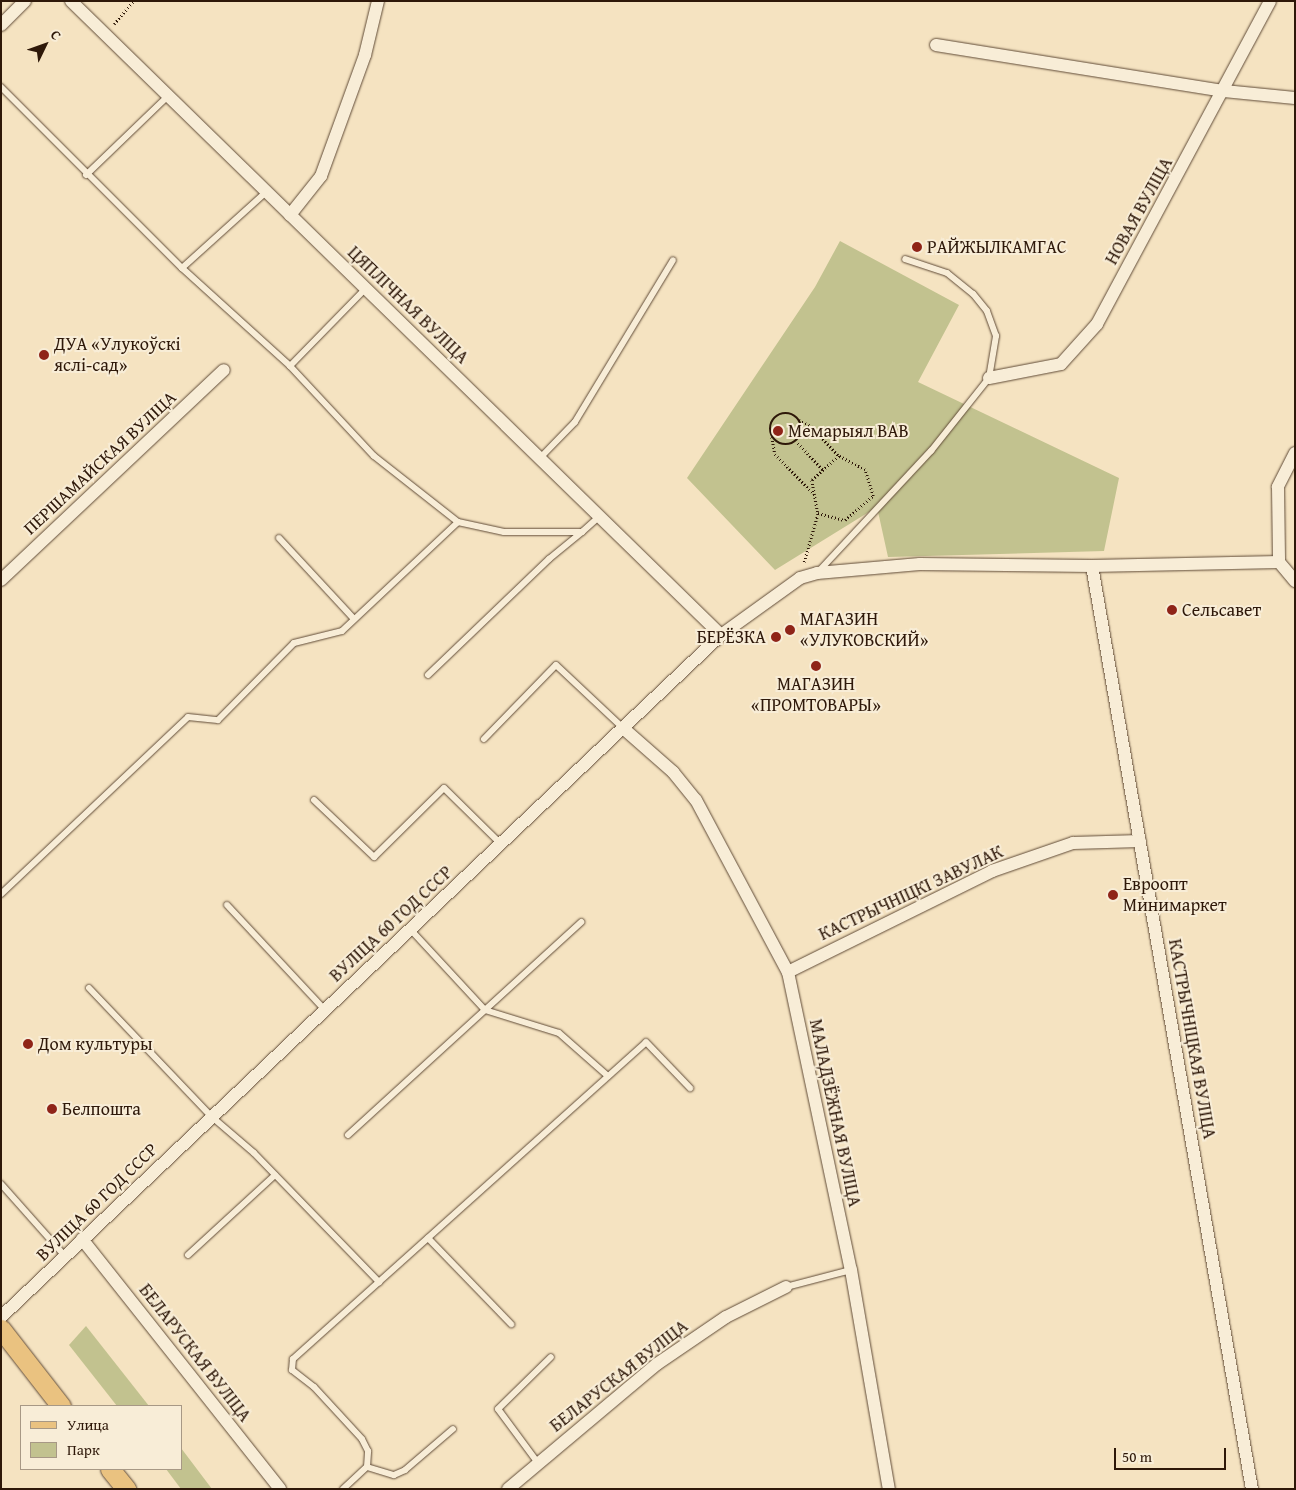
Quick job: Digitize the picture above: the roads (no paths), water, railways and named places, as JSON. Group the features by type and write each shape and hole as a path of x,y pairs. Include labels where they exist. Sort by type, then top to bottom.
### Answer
{"main road":[{"path":"1,1329 60,1405"},
{"path":"111,1470 126,1489"}],"street":[{"path":"1,25 25,1"},
{"name":"ЦЯПЛІЧНАЯ ВУЛІЦА","path":"71,1 721,635"},
{"path":"290,215 321,176 365,55 378,1"},
{"name":"НОВАЯ ВУЛІЦА","path":"989,378 1061,364 1098,324 1224,91 1270,1"},
{"path":"936,45 1224,91 1295,98"},
{"name":"ПЕРШАМАЙСКАЯ ВУЛІЦА","path":"1,580 224,370"},
{"path":"1295,453 1278,487 1279,562 1295,581"},
{"name":"ВУЛІЦА 60 ГОД СССР","path":"1,1317 721,635 800,578 817,573 920,564 1092,566 1279,562"},
{"name":"КАСТРЫЧНІЦКАЯ ВУЛІЦА","path":"1092,566 1252,1489"},
{"name":"МАЛАДЗЁЖНАЯ ВУЛІЦА","path":"623,728 674,772 696,800 714,830 788,972 850,1270 889,1489"},
{"name":"КАСТРЫЧНІЦКІ ЗАВУЛАК","path":"788,972 992,871 1073,843 1140,841"},
{"name":"БЕЛАРУСКАЯ ВУЛІЦА","path":"82,1239 280,1489"},
{"name":"БЕЛАРУСКАЯ ВУЛІЦА","path":"508,1489 657,1364 726,1317 786,1287"}],"lane":[{"path":"1,87 86,175 182,268 290,366 374,456 458,522 504,532 582,532"},
{"path":"86,175 168,96"},
{"path":"182,268 266,192"},
{"path":"817,573 930,451 989,378 996,336 987,311 972,294 947,273 905,259"},
{"path":"540,458 575,422 673,260"},
{"path":"290,366 366,288"},
{"path":"428,675 549,559 600,516"},
{"path":"1,894 188,717 218,720 294,643 342,631 458,522"},
{"path":"279,538 354,619"},
{"path":"484,738 556,665 623,728"},
{"path":"314,800 374,857 444,788 501,844"},
{"path":"227,905 325,1010"},
{"path":"348,1135 581,922"},
{"path":"410,929 485,1010 559,1033 608,1076"},
{"path":"89,988 212,1117 275,1175 379,1282"},
{"path":"343,1489 367,1467 368,1450 362,1439 291,1365 293,1359 646,1042 690,1088"},
{"path":"188,1255 275,1175"},
{"path":"1,1184 65,1256"},
{"path":"428,1238 511,1324"},
{"path":"786,1287 850,1270"},
{"path":"538,1463 498,1409 551,1357"},
{"path":"367,1467 394,1475 405,1470 453,1429"}],"place":[{"name":"РАЙЖЫЛКАМГАС","path":"917,247"},
{"name":"ДУА «Улукоўскі яслі-сад»","path":"44,355"},
{"name":"Мемарыял ВАВ","path":"778,431"},
{"name":"Сельсавет","path":"1172,610"},
{"name":"МАГАЗИН «УЛУКОВСКИЙ»","path":"790,630"},
{"name":"БЕРЁЗКА","path":"776,637"},
{"name":"МАГАЗИН «ПРОМТОВАРЫ»","path":"816,666"},
{"name":"Евроопт Минимаркет","path":"1113,895"},
{"name":"Дом культуры","path":"28,1044"},
{"name":"Белпошта","path":"52,1109"}]}
